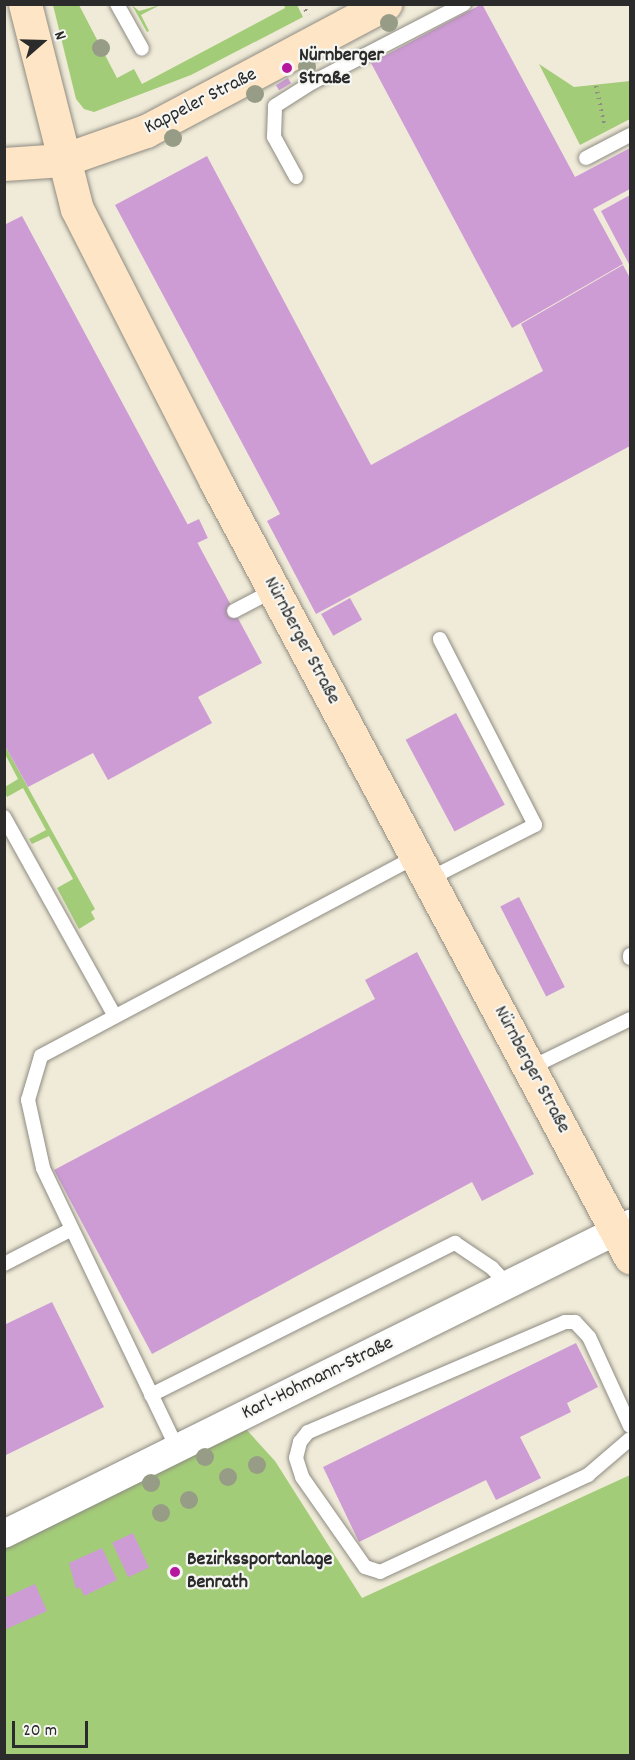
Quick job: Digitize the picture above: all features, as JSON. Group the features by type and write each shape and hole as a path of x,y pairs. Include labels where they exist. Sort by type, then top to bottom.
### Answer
{"street":[{"name":"Nürnberger Straße","path":"25,4 63,160 77,209 91,238 422,868 530,1068 626,1237"},
{"name":"Kappeler Straße","path":"4,164 63,160 146,131 385,4"},
{"name":"Karl-Hohmann-Straße","path":"4,1533 508,1284 626,1237"}],"lane":[{"path":"117,4 141,49"},
{"path":"296,177 274,137 275,106 313,82 464,4"},
{"path":"586,158 630,135"},
{"path":"234,611 274,590"},
{"path":"177,1448 42,1168 28,1100 41,1056 114,1016 422,868 535,825 440,639"},
{"path":"4,817 114,1016"},
{"path":"530,1068 630,1019"},
{"path":"4,1264 72,1229"},
{"path":"151,1395 455,1243 492,1268 508,1284"},
{"path":"630,1426 589,1336 575,1322 565,1322 308,1432 300,1442 296,1458 302,1477 365,1567 380,1572 588,1474 630,1439"}],"path":[{"path":"596,86 609,146"}],"green space":[{"path":"53,5 79,5 117,78 134,69 142,84 285,8 284,5 297,5 303,17 191,75 94,112 84,109 76,99"},
{"path":"132,5 139,11 160,5 141,15 149,31 147,32"},
{"path":"539,64 574,87 630,81 630,119 580,145"},
{"path":"4,744 95,909 91,912 95,919 79,929 57,888 73,879 49,836 32,844 29,839 46,830 23,788 7,797 5,793 5,787 18,779 5,754"},
{"name":"Bezirkssportanlage Benrath","path":"245,1428 275,1461 362,1598 630,1475 630,1755 5,1756 5,1546"}],"building":[{"path":"482,4 575,177 630,148 630,189 593,209 623,264 512,328 371,63"},
{"path":"288,78 291,83 279,90 276,85"},
{"path":"207,156 371,465 543,371 521,324 623,265 630,278 630,446 316,614 267,521 280,514 115,205"},
{"path":"630,195 630,266 601,211"},
{"path":"22,216 262,663 198,697 212,723 108,780 93,753 28,787 4,744 4,225"},
{"path":"199,519 208,538 196,544 187,524"},
{"path":"350,598 362,620 333,636 321,614"},
{"path":"456,713 505,805 454,832 406,740"},
{"path":"519,897 565,987 546,997 500,907"},
{"path":"417,952 534,1174 482,1201 472,1182 152,1354 54,1170 375,999 365,980"},
{"path":"52,1302 104,1407 4,1456 4,1325"},
{"path":"576,1343 598,1387 567,1403 571,1412 520,1437 541,1478 496,1500 486,1480 359,1542 323,1467"},
{"path":"133,1533 149,1567 128,1577 112,1543"},
{"path":"102,1548 117,1580 84,1596 80,1587 76,1589 69,1563"},
{"path":"35,1584 47,1611 4,1630 4,1598"}],"place":[{"name":"Nürnberger Straße","path":"287,68"},
{"name":"Bezirkssportanlage Benrath","path":"175,1572"}]}
